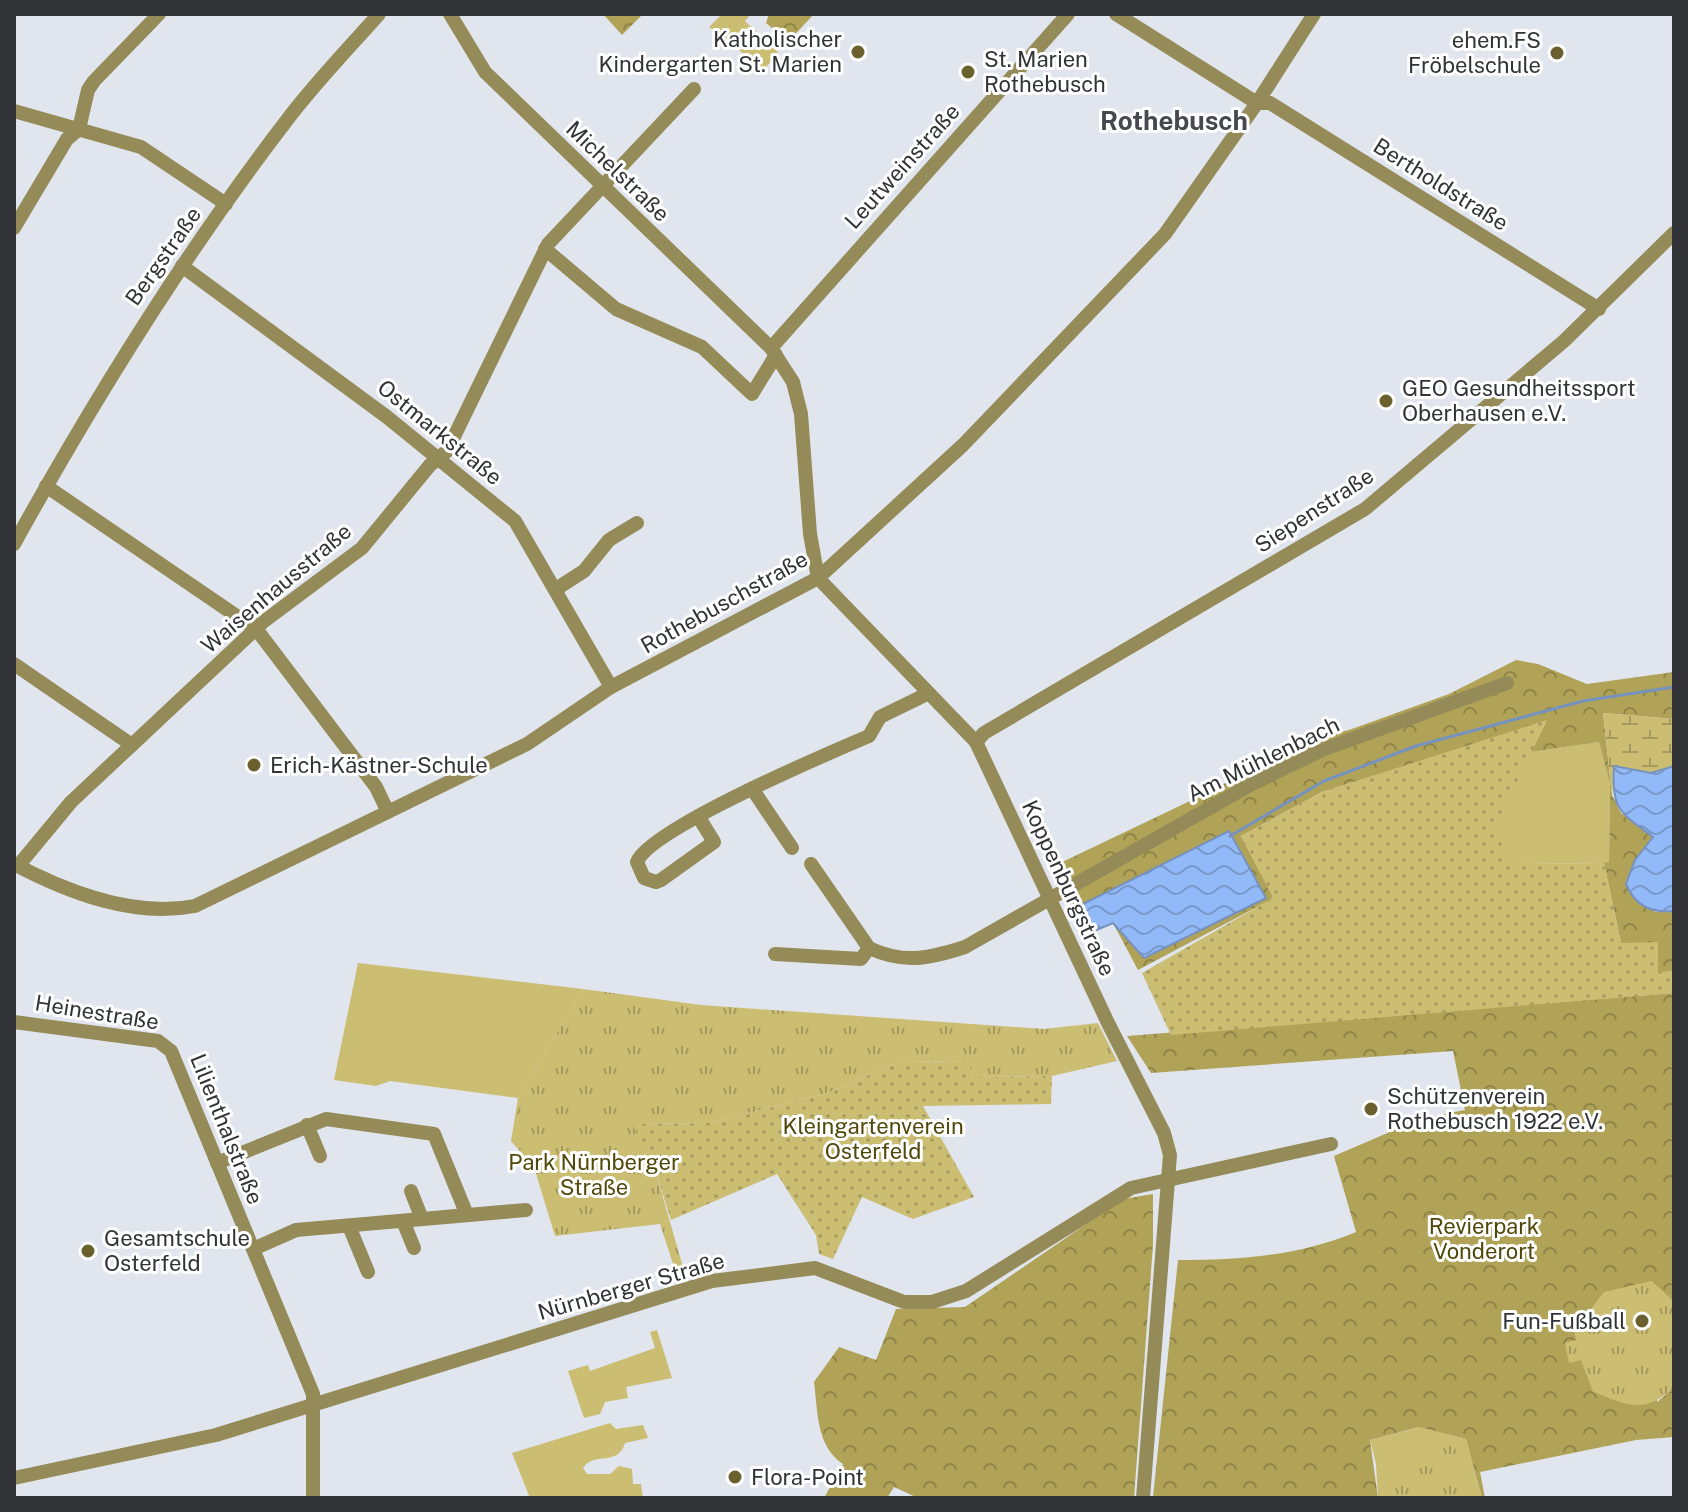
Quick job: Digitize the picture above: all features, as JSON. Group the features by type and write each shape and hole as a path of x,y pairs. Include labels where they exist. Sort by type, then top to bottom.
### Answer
{"street":[{"path":"14,228 67,139 79,129 90,86 159,14"},
{"name":"Bergstraße","path":"14,544 127,348 182,266 295,110 379,14"},
{"name":"Michelstraße","path":"450,14 485,72 773,352"},
{"name":"Leutweinstraße","path":"773,352 1068,14"},
{"path":"1116,14 1257,103"},
{"name":"Rothebuschstraße","path":"16,865 89,897 185,908 201,904 527,744 611,687 818,578 963,445 1165,234 1257,103 1314,14"},
{"name":"Waisenhausstraße","path":"16,865 59,814 257,630 362,548 438,457 447,451 545,249 600,185 694,89"},
{"name":"Bertholdstraße","path":"1257,103 1270,103 1599,309"},
{"path":"14,111 150,152 226,204"},
{"name":"Siepenstraße","path":"976,742 984,733 1365,509 1599,309 1674,233"},
{"path":"545,249 616,309 702,347 752,394 773,352 793,382 801,414 810,534 818,578"},
{"name":"Ostmarkstraße","path":"182,266 309,357 515,521 611,687"},
{"path":"46,486 257,630 369,777 388,812"},
{"path":"556,589 580,574 609,540 637,523"},
{"name":"Koppenburgstraße","path":"818,578 976,742 1100,1007 1164,1133 1170,1155 1143,1498"},
{"path":"14,664 132,745"},
{"name":"Am Mühlenbach","path":"869,948 894,960 943,954 982,938 1252,784 1322,750 1507,683"},
{"path":"698,816 714,842 661,880 650,881 640,873 637,862 645,849 698,816 869,736 880,717 927,694"},
{"path":"753,790 792,848"},
{"path":"775,954 861,959 869,948 811,864"},
{"name":"Heinestraße","path":"14,1022 158,1041 171,1051"},
{"name":"Lilienthalstraße","path":"171,1051 315,1403 313,1498"},
{"path":"217,1163 326,1119 434,1134 467,1215"},
{"path":"307,1125 320,1156"},
{"name":"Nürnberger Straße","path":"14,1478 196,1441 712,1281 815,1268 895,1300 914,1303 943,1300 966,1291 1119,1193 1167,1179 1331,1144"},
{"path":"411,1191 422,1219"},
{"path":"253,1249 296,1230 526,1210"},
{"path":"403,1221 414,1248"},
{"path":"349,1226 368,1272"}],"green space":[{"path":"603,14 643,14 622,35"},
{"path":"722,14 751,14 745,21 778,52 762,73 731,42 709,27"},
{"path":"769,14 814,14 788,42 766,23"},
{"path":"1516,660 1538,664 1587,684 1674,672 1674,719 1603,713 1612,795 1621,813 1653,836 1635,860 1655,912 1674,911 1674,971 1658,973 1621,943 1604,863 1609,862 1610,784 1599,742 1531,752 1546,722 1322,792 1241,836 1274,898 1138,970 1113,923 1229,831 1073,909 1056,865 1215,789 1304,740 1349,730 1449,694"},
{"path":"1603,713 1674,719 1674,766 1651,773 1615,766 1612,795"},
{"path":"1547,720 1494,830 1513,864 1604,863 1621,943 1658,942 1658,972 1674,971 1674,993 1171,1035 1142,973 1273,898 1241,836 1322,792"},
{"path":"1599,742 1610,784 1609,863 1512,864 1493,830 1531,752"},
{"path":"358,963 583,989 518,1098 390,1081 376,1086 334,1080"},
{"name":"Park Nürnberger Straße","path":"583,989 701,1005 1044,1029 1098,1023 1117,1061 1052,1076 973,1077 969,1061 899,1062 828,1093 710,1123 633,1124 656,1173 685,1274 678,1279 660,1224 555,1236 534,1167 511,1141 518,1098"},
{"name":"Revierpark Vonderort","path":"1674,993 1674,1302 1651,1281 1657,1402 1674,1388 1674,1437 1636,1440 1480,1472 1485,1498 1482,1498 1466,1439 1419,1427 1370,1440 1378,1498 1153,1497 1178,1260 1268,1255 1313,1246 1356,1232 1334,1156 1399,1128 1399,1123 1465,1110 1453,1051 1151,1073 1127,1036"},
{"name":"Kleingartenverein Osterfeld","path":"970,1061 973,1077 1052,1076 1051,1104 923,1106 974,1197 913,1219 862,1197 833,1259 819,1254 816,1235 777,1174 671,1220 656,1173 632,1124 710,1123 828,1093 899,1062"},
{"path":"1153,1194 1153,1245 1134,1498 918,1498 894,1487 887,1498 824,1498 843,1464 834,1457 823,1438 814,1382 839,1347 876,1360 896,1309 965,1307 1123,1199"},
{"path":"1651,1281 1674,1302 1674,1388 1644,1405 1626,1404 1593,1392 1581,1360 1569,1363 1565,1343 1576,1340 1574,1331 1604,1292"},
{"path":"657,1330 672,1378 626,1387 628,1398 605,1402 600,1414 584,1418 568,1371 588,1365 590,1371 655,1348 650,1332"},
{"path":"610,1423 616,1429 643,1425 648,1438 625,1443 617,1455 593,1460 583,1468 587,1474 610,1474 619,1466 632,1469 633,1484 641,1484 643,1498 530,1498 512,1453"},
{"path":"1420,1427 1466,1439 1482,1498 1378,1498 1376,1464 1370,1440"},
{"path":"1431,1435 1449,1442 1460,1458 1463,1478 1461,1498 1394,1498 1404,1461 1416,1446"}],"water":[{"path":"1614,766 1651,773 1674,766 1674,911 1658,911 1639,903 1626,884 1635,860 1653,837 1620,809 1614,792"},
{"path":"1229,831 1266,898 1144,958 1113,923 1085,935 1073,909"}],"waterway":[{"path":"1230,836 1324,781 1416,746 1583,701 1674,687"}],"place":[{"name":"Katholischer Kindergarten St. Marien","path":"858,52"},
{"name":"ehem.FS Fröbelschule","path":"1557,53"},
{"name":"St. Marien Rothebusch","path":"968,72"},
{"name":"GEO Gesundheitssport Oberhausen e.V.","path":"1386,401"},
{"name":"Erich-Kästner-Schule","path":"254,765"},
{"name":"Schützenverein Rothebusch 1922 e.V.","path":"1371,1109"},
{"name":"Gesamtschule Osterfeld","path":"88,1251"},
{"name":"Fun-Fußball","path":"1642,1321"},
{"name":"Flora-Point","path":"735,1477"}],"district":[{"name":"Rothebusch","path":"1174,121"}]}
